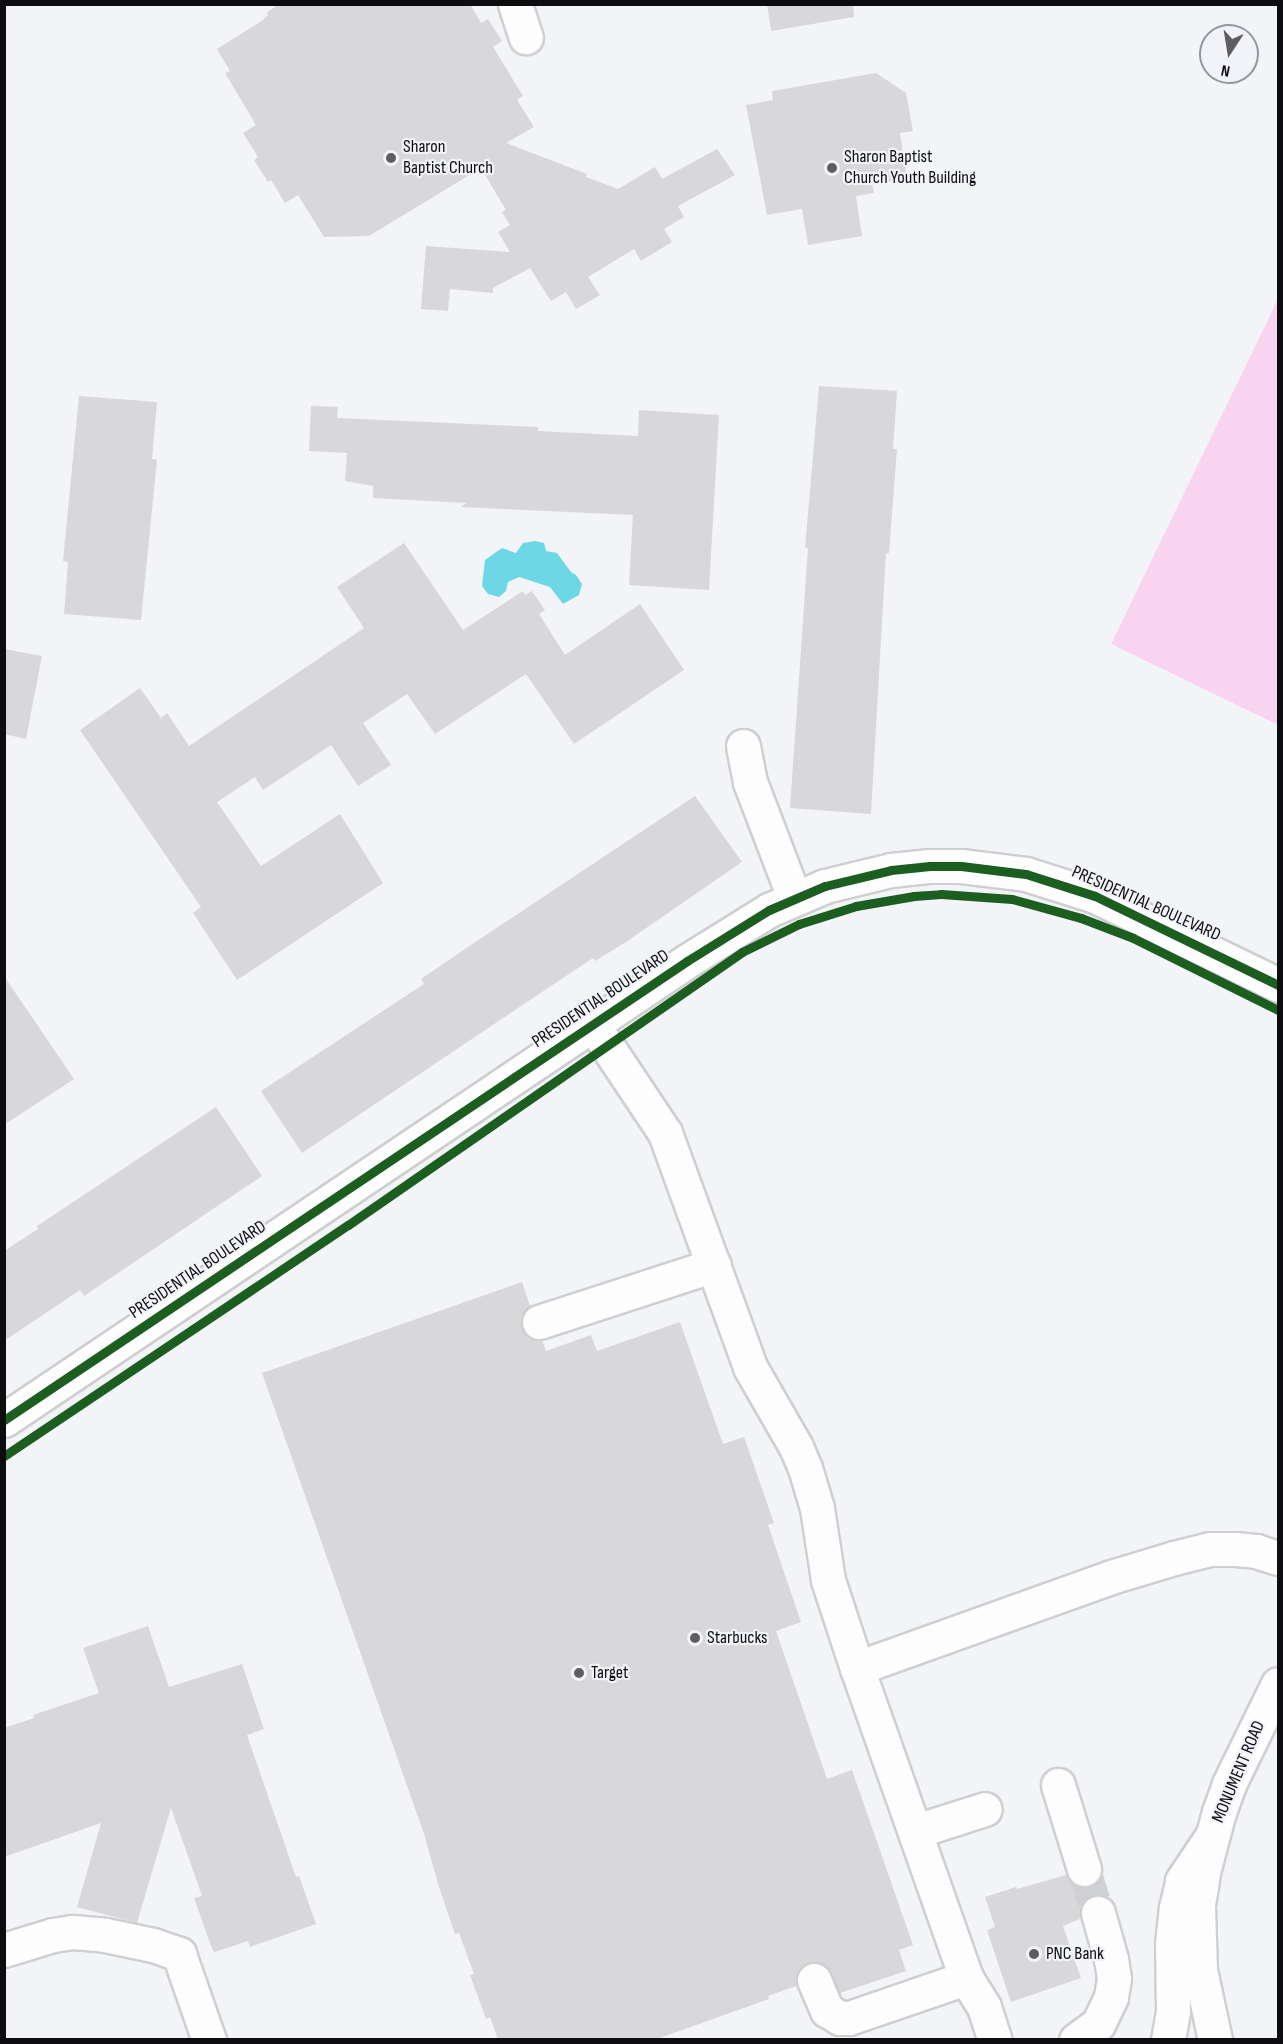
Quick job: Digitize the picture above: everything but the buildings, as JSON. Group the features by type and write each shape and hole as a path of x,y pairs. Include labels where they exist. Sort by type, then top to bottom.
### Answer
{"main road":[{"path":"515,4 526,37"},
{"path":"743,746 750,782 794,897"},
{"name":"PRESIDENTIAL BOULEVARD","path":"4,1420 737,929 794,897 870,875 930,866 962,866 1026,874 1095,896 1278,985"},
{"path":"593,1025 665,1133 750,1367 796,1447 813,1492 828,1580 857,1668 966,1978 984,2007 995,2040"},
{"path":"539,1322 714,1265"},
{"path":"857,1668 1111,1577 1174,1558 1210,1550 1235,1549 1256,1551 1278,1558"},
{"name":"MONUMENT ROAD","path":"1215,2040 1200,1970 1198,1905 1212,1836 1229,1784 1278,1684"},
{"path":"1059,1785 1084,1869"},
{"path":"916,1831 985,1809"},
{"path":"1168,2040 1173,2012 1172,1944 1176,1908 1182,1881 1212,1836"},
{"path":"1076,2040 1098,2024 1111,1996 1114,1978 1098,1913"},
{"path":"4,1950 53,1935 73,1932 105,1935 153,1945 179,1954 209,2040"},
{"path":"814,1980 827,2010 840,2018 849,2018 966,1978"}],"shaded area":[{"path":"1278,299 1278,725 1111,644"}],"water":[{"path":"535,541 544,543 546,551 557,553 571,572 576,575 582,584 579,595 563,604 550,587 519,577 508,582 506,591 499,597 488,594 482,586 485,560 502,548 516,553 523,543"}],"tunnel":[{"path":"1084,1869 1098,1913"}],"cycle path":[{"path":"4,1420 687,961 769,910 825,886 891,870 930,866 961,866 1026,874 1095,896 1278,985"},
{"path":"4,1456 348,1225 742,952 799,924 856,906 914,896 941,894 1012,899 1081,918 1133,938 1278,1010"}],"place":[{"name":"Sharon Baptist Church","path":"391,158"},
{"name":"Sharon Baptist Church Youth Building","path":"832,168"},
{"name":"Starbucks","path":"695,1638"},
{"name":"Target","path":"579,1673"},
{"name":"PNC Bank","path":"1034,1954"}]}
